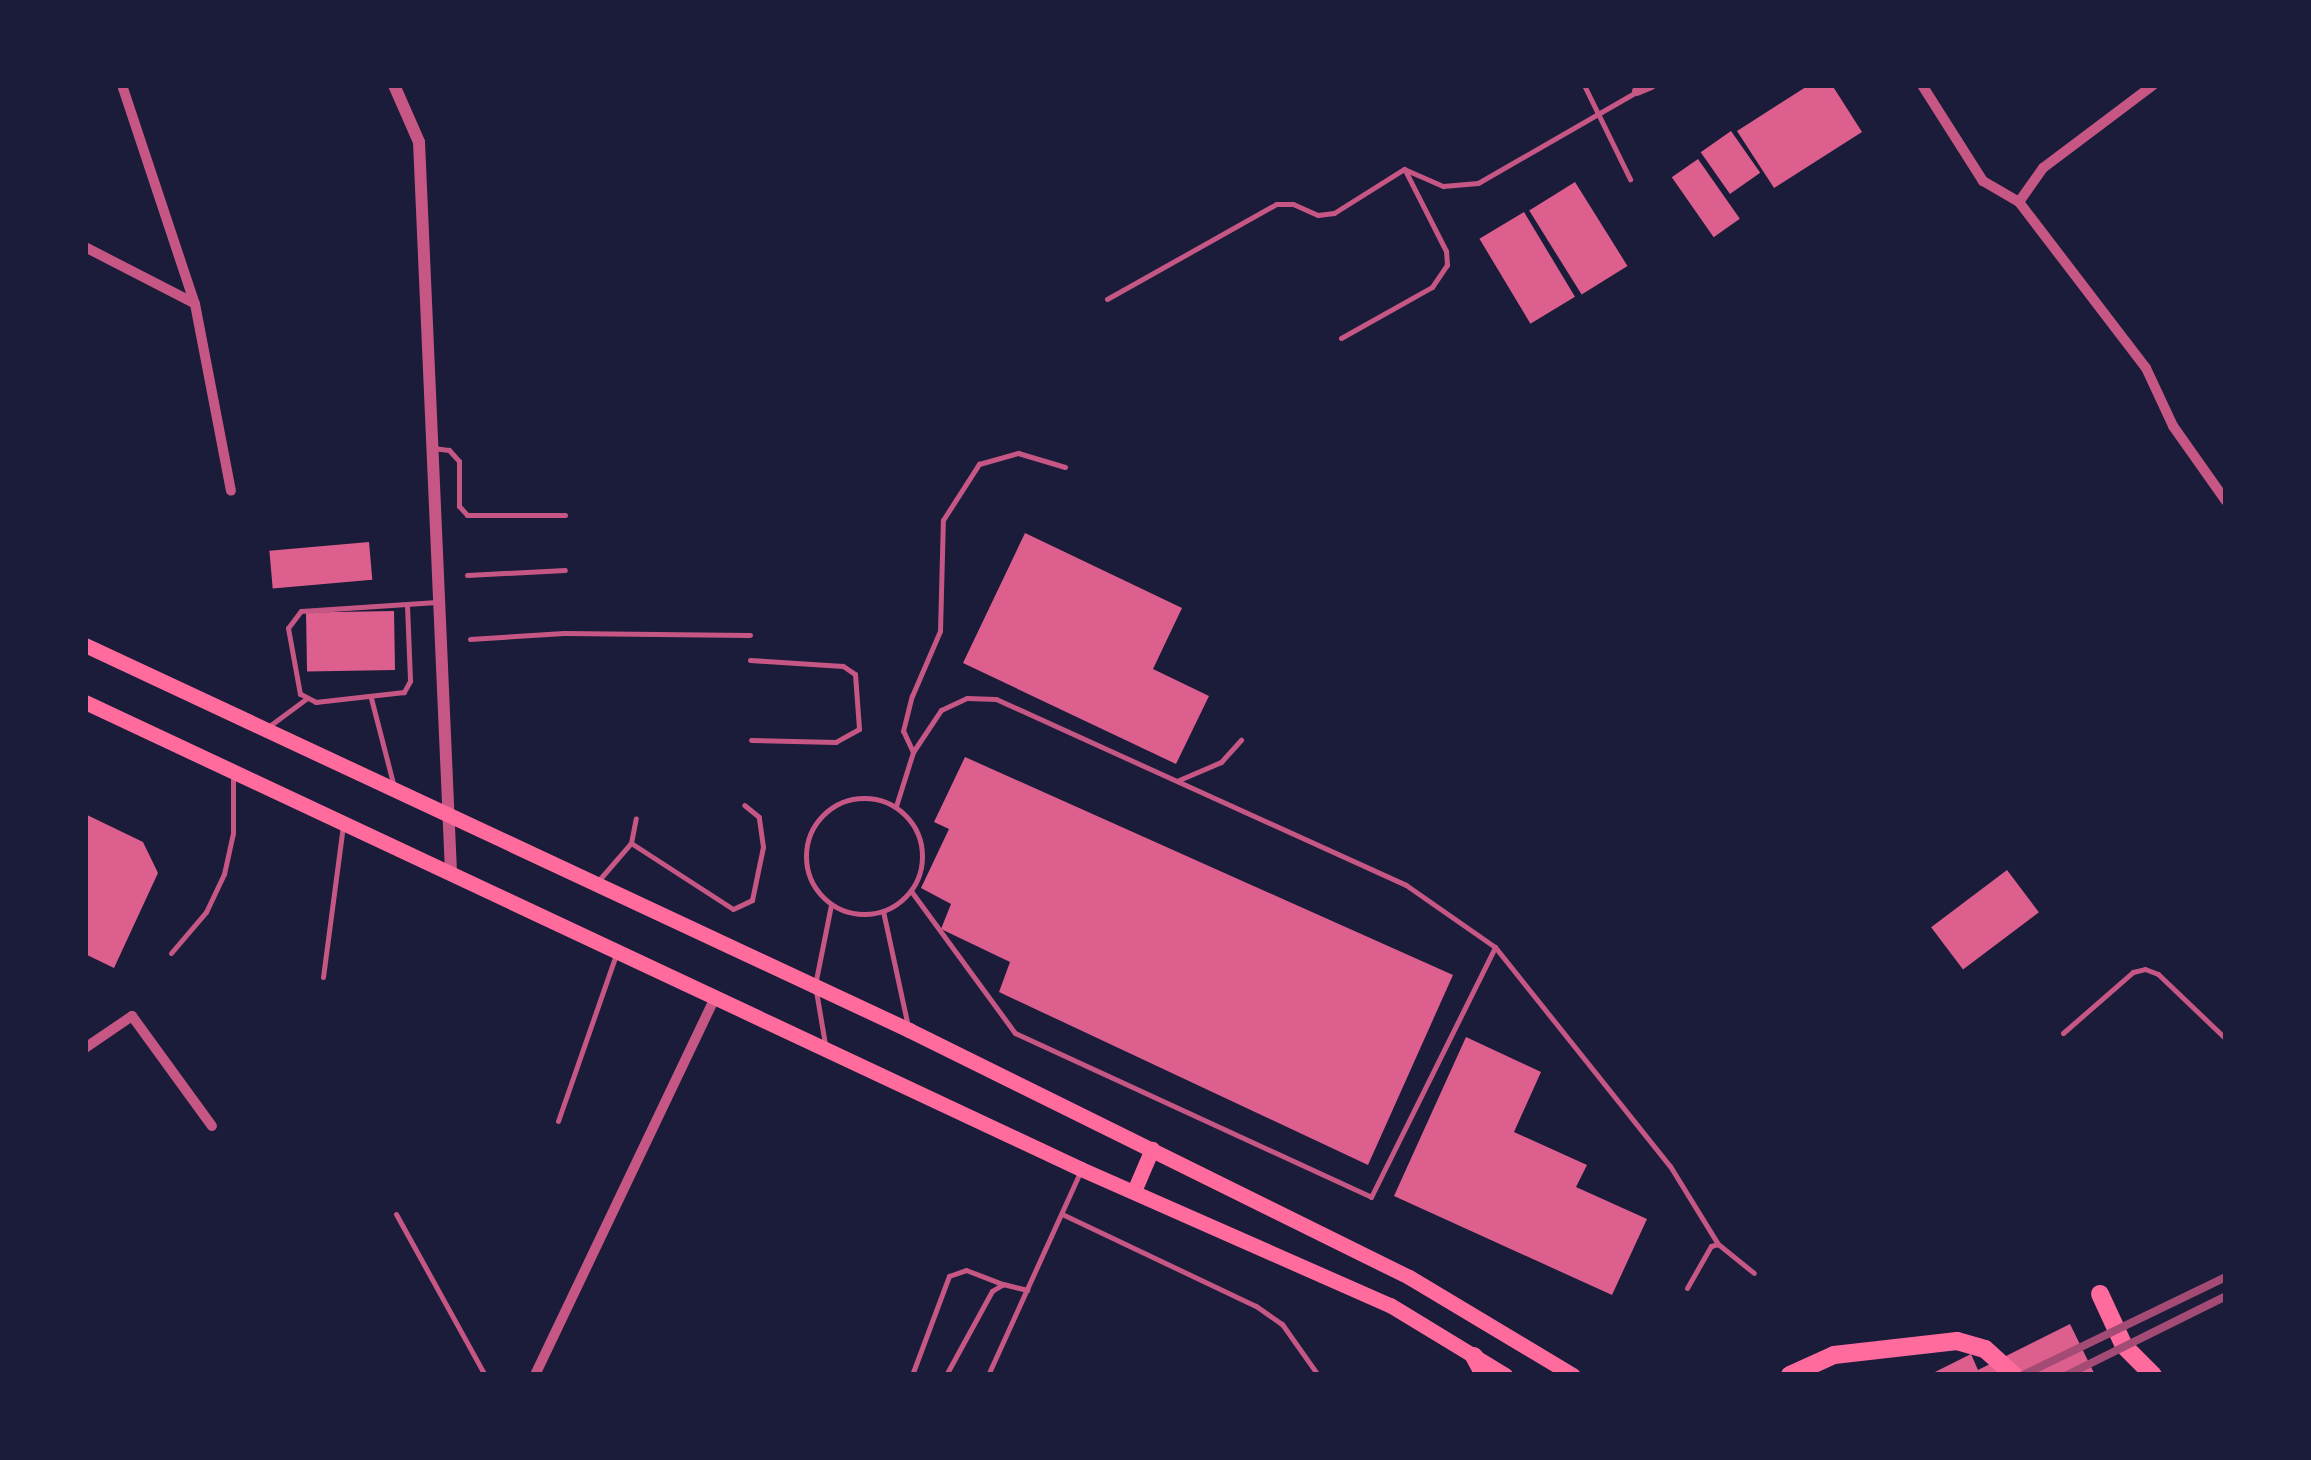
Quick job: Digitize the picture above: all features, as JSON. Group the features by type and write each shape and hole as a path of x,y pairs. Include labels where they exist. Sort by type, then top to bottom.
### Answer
{"highway":[{"path":"2100,1294 2124,1346 2153,1375"},
{"path":"1790,1375 1834,1355 1914,1342 1957,1341 1984,1349 2014,1375"},
{"path":"1474,1356 1484,1375"}],"main road":[{"path":"85,645 449,811 1152,1149 1409,1277 1573,1375"},
{"path":"85,702 1082,1169 1390,1306 1505,1375"},
{"path":"1134,1191 1152,1149"}],"street":[{"path":"122,85 195,304 231,490"},
{"path":"394,85 419,142 451,874"},
{"path":"1637,91 1651,85"},
{"path":"1922,85 1983,181 2019,202 2146,368 2173,426 2226,501"},
{"path":"2019,202 2043,168 2153,85"},
{"path":"85,247 195,304"},
{"path":"535,1375 716,996"},
{"path":"85,1048 132,1016 212,1126"}],"lane":[{"path":"1584,85 1630,179"},
{"path":"1404,170 1443,186 1478,183 1637,91"},
{"path":"1107,298 1276,204 1293,204 1318,215 1334,213 1404,170"},
{"path":"1341,338 1432,287 1447,265 1446,251 1404,170"},
{"path":"433,448 448,450 460,461 458,506 467,514 565,515"},
{"path":"913,752 903,731 912,696 940,631 943,520 979,464 1018,453 1066,467"},
{"path":"467,575 565,570"},
{"path":"306,699 296,688 288,628 294,617 310,608 440,602"},
{"path":"266,729 306,699 398,696 408,687 406,605"},
{"path":"470,638 564,633 750,635"},
{"path":"750,660 843,666 854,674 859,729 836,742 750,740"},
{"path":"371,698 394,786"},
{"path":"896,806 913,752 941,710 967,698 996,699 1406,884 1495,947 1670,1166 1718,1244 1754,1273"},
{"path":"1176,781 1221,762 1242,740"},
{"path":"171,953 206,912 224,874 233,833 232,772"},
{"path":"855,798 876,798 896,806 919,836 922,855 911,891 884,911 857,914 832,905 810,880 806,859 808,837 818,819 835,805 855,798"},
{"path":"632,843 732,909 752,900 763,847 760,818 744,805"},
{"path":"597,882 632,843 636,818"},
{"path":"323,976 343,823"},
{"path":"911,891 1015,1033 1371,1197 1495,947"},
{"path":"827,1050 815,985 832,905"},
{"path":"884,911 909,1030"},
{"path":"558,1121 617,952"},
{"path":"2063,1033 2133,972 2144,969 2158,974 2226,1038"},
{"path":"988,1375 1082,1169"},
{"path":"396,1214 486,1375"},
{"path":"1062,1214 1256,1306 1282,1324 1318,1375"},
{"path":"1687,1288 1710,1246 1718,1244"},
{"path":"912,1375 949,1276 966,1270 1028,1290"},
{"path":"946,1375 992,1290 1003,1284"}],"building":[{"path":"1809,85 1832,85 1862,132 1774,188 1737,131"},
{"path":"1731,131 1760,173 1730,194 1701,152"},
{"path":"1698,159 1740,219 1714,237 1672,177"},
{"path":"1575,182 1627,266 1582,295 1529,211"},
{"path":"1524,212 1575,297 1530,324 1479,239"},
{"path":"1025,533 1182,608 1153,669 1209,696 1176,764 963,663"},
{"path":"369,542 372,580 273,589 269,551"},
{"path":"394,611 395,670 307,672 306,613"},
{"path":"965,757 1453,975 1368,1165 999,992 1010,962 941,929 951,904 921,888 949,829 934,822"},
{"path":"85,814 143,842 158,873 114,968 85,954"},
{"path":"2007,870 2039,912 1963,970 1931,927"},
{"path":"1466,1037 1541,1072 1514,1132 1587,1165 1576,1187 1647,1219 1612,1295 1394,1196"},
{"path":"2070,1324 2095,1375 1929,1375 1971,1354 1978,1370"}],"railway":[{"path":"2023,1375 2226,1277"},
{"path":"2067,1375 2226,1296"}]}
